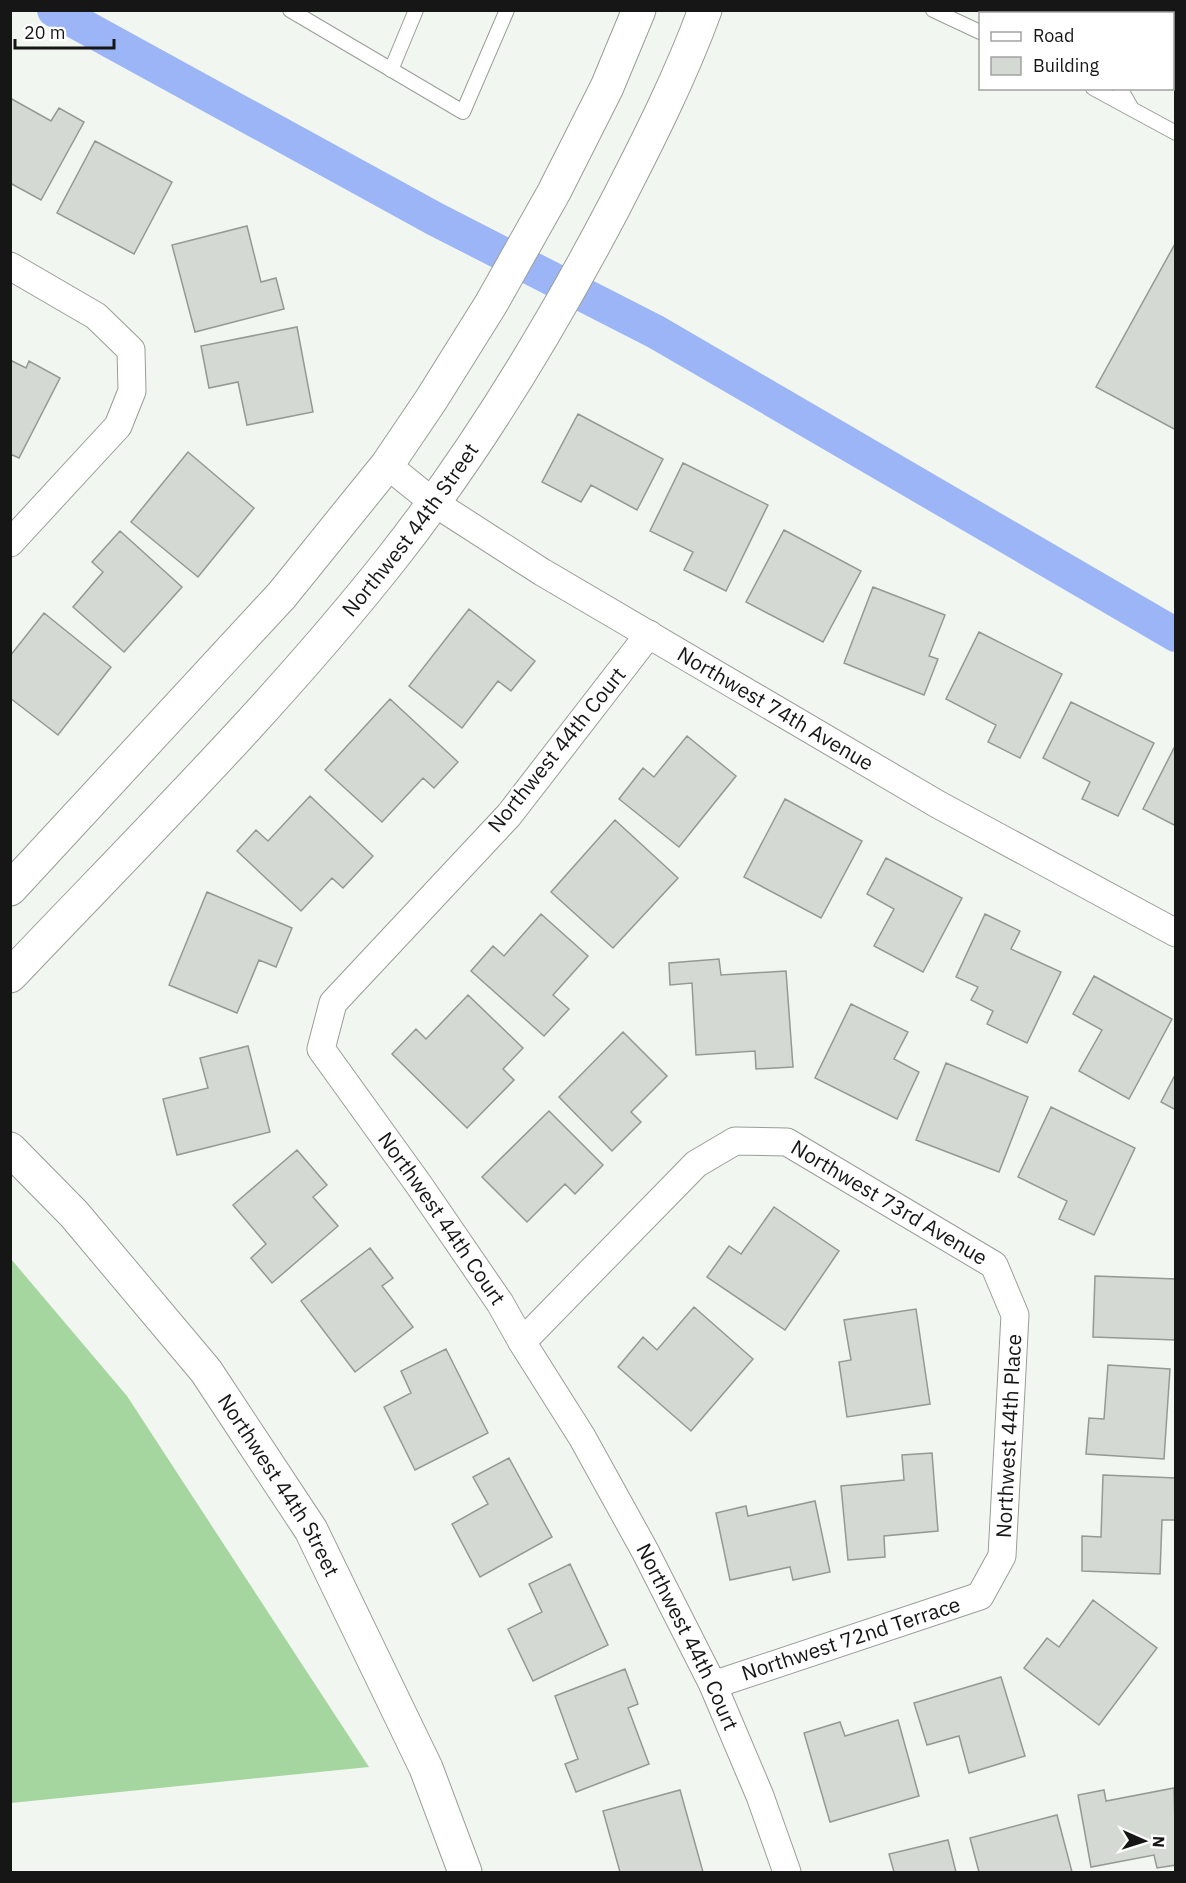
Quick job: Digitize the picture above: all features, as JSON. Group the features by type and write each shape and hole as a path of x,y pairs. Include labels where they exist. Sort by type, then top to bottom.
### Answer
{"street":[{"path":"10,889 275,603 387,465 485,313 554,192 607,87 639,10"},
{"name":"Northwest 44th Street","path":"10,976 274,698 359,598 433,502 529,358 591,250 646,146 705,10"},
{"path":"10,267 96,316 131,350 132,391 118,426 10,543"},
{"name":"Northwest 74th Avenue","path":"387,465 433,502 542,572 939,805 1176,933"},
{"name":"Northwest 44th Court","path":"649,634 509,815 333,1003 321,1049 501,1303 522,1342 588,1447 645,1551 713,1685 760,1796 787,1872"},
{"name":"Northwest 73rd Avenue","path":"522,1342 696,1164 735,1141 787,1142 994,1265 1015,1315"},
{"name":"Northwest 44th Street","path":"10,1149 74,1214 206,1371 311,1530 426,1768 465,1872"},
{"name":"Northwest 44th Place","path":"1002,1556 1015,1315"},
{"name":"Northwest 72nd Terrace","path":"713,1685 980,1596 1002,1556"}],"lane":[{"path":"391,70 416,10"},
{"path":"295,12 463,112 507,10"},
{"path":"933,10 979,31"},
{"path":"1097,90 1176,133"},
{"path":"1121,90 1133,110"}],"green space":[{"path":"11,1259 127,1396 369,1767 11,1803"}],"building":[{"path":"1168,10 1176,10 1176,34 1174,33 1174,12 1168,12"},
{"path":"10,98 51,121 59,108 84,122 41,200 10,183"},
{"path":"95,141 172,182 134,254 57,213"},
{"path":"247,226 261,282 276,278 284,309 195,332 172,245"},
{"path":"1176,242 1176,430 1096,387"},
{"path":"297,327 313,412 247,425 238,382 209,388 201,346"},
{"path":"10,360 26,368 29,361 60,378 19,458 10,454"},
{"path":"578,414 663,459 637,510 591,485 581,502 542,482"},
{"path":"188,452 254,508 198,577 131,522"},
{"path":"683,463 768,505 726,591 684,570 693,552 650,531"},
{"path":"784,530 861,571 823,642 746,602"},
{"path":"120,531 182,587 124,652 73,607 103,572 92,562"},
{"path":"873,587 945,615 929,656 938,659 924,695 844,663"},
{"path":"469,609 535,661 511,691 498,681 462,728 409,686"},
{"path":"44,613 111,667 58,735 10,698 10,656"},
{"path":"979,632 1062,674 1020,758 988,742 996,725 946,699"},
{"path":"390,699 458,762 434,788 423,778 382,822 325,770"},
{"path":"1071,702 1154,743 1118,816 1082,799 1090,782 1043,758"},
{"path":"687,736 736,776 679,847 619,799 643,768 654,777"},
{"path":"1176,746 1176,826 1143,809"},
{"path":"310,796 373,856 343,888 332,878 301,911 237,851 256,830 268,841"},
{"path":"785,799 862,841 821,918 744,877"},
{"path":"615,820 678,878 613,948 551,892"},
{"path":"886,858 962,898 923,972 874,946 894,909 867,894"},
{"path":"207,892 292,928 276,967 259,960 237,1013 169,985"},
{"path":"541,914 588,956 553,995 569,1009 544,1036 471,971 493,946 504,956"},
{"path":"985,914 1020,931 1011,949 1061,972 1027,1043 987,1024 993,1011 971,1000 978,987 956,977"},
{"path":"719,959 721,975 786,971 793,1067 756,1069 755,1051 696,1055 692,983 670,985 669,963"},
{"path":"1094,976 1172,1019 1129,1099 1079,1071 1102,1030 1073,1014"},
{"path":"468,995 523,1048 503,1069 514,1080 467,1128 392,1054 416,1029 426,1039"},
{"path":"851,1004 908,1032 894,1059 919,1072 897,1119 815,1078"},
{"path":"623,1032 667,1076 631,1112 641,1122 612,1151 559,1097"},
{"path":"248,1046 270,1132 177,1155 163,1099 208,1088 200,1058"},
{"path":"946,1063 1028,1097 999,1172 916,1140"},
{"path":"1176,1073 1176,1110 1161,1102"},
{"path":"1051,1107 1135,1148 1094,1235 1059,1219 1067,1201 1018,1177"},
{"path":"549,1111 603,1165 575,1194 565,1184 527,1222 482,1177"},
{"path":"297,1150 327,1185 313,1197 338,1226 272,1283 251,1258 266,1244 233,1205"},
{"path":"774,1207 839,1251 785,1330 707,1277 729,1246 741,1254"},
{"path":"370,1248 393,1278 382,1286 413,1327 355,1372 301,1301"},
{"path":"1095,1276 1176,1279 1176,1340 1093,1337"},
{"path":"694,1307 753,1359 691,1431 618,1367 643,1337 657,1350"},
{"path":"916,1309 930,1404 847,1417 839,1362 851,1360 844,1320"},
{"path":"446,1349 488,1433 415,1470 384,1407 411,1393 401,1371"},
{"path":"1108,1365 1170,1369 1164,1459 1086,1454 1089,1418 1104,1419"},
{"path":"932,1453 938,1531 884,1536 885,1557 848,1560 841,1486 904,1480 902,1455"},
{"path":"509,1458 552,1537 480,1577 452,1524 488,1504 473,1477"},
{"path":"1103,1475 1176,1478 1176,1520 1162,1520 1160,1574 1082,1571 1082,1536 1101,1537"},
{"path":"815,1501 830,1572 793,1580 790,1567 730,1580 716,1513 746,1506 748,1516"},
{"path":"570,1564 608,1645 533,1681 508,1629 542,1612 529,1584"},
{"path":"1093,1600 1157,1648 1099,1725 1024,1668 1047,1638 1059,1647"},
{"path":"625,1669 638,1704 628,1708 649,1764 576,1792 565,1764 578,1759 555,1696"},
{"path":"1001,1677 1025,1756 969,1773 959,1736 927,1745 914,1703"},
{"path":"898,1720 919,1796 830,1822 804,1733 840,1722 845,1736"},
{"path":"1174,1788 1176,1865 1157,1868 1154,1855 1091,1867 1078,1795 1104,1790 1106,1801"},
{"path":"680,1790 703,1872 620,1872 603,1811"},
{"path":"1057,1815 1072,1872 979,1872 970,1838"},
{"path":"948,1840 956,1872 894,1872 889,1854"}],"waterway":[{"path":"54,10 435,219 656,332 1176,635"}]}
